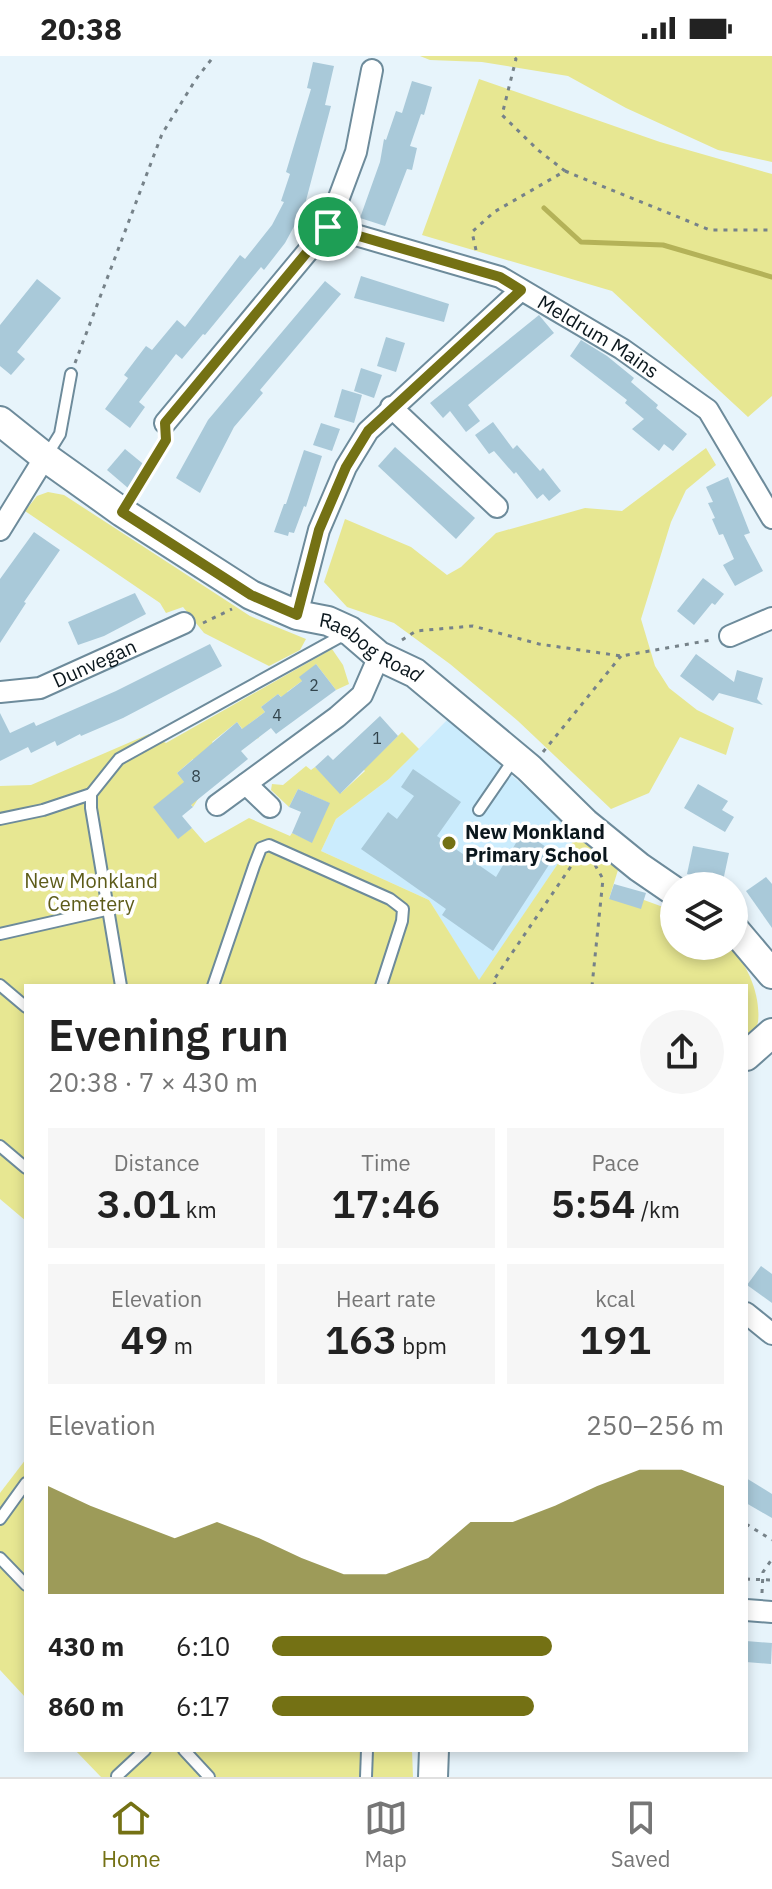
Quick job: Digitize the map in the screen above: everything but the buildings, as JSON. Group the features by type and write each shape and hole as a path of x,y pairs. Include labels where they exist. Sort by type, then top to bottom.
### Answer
{"main road":[{"name":"Raebog Road","path":"0,421 122,512 251,595 297,615 328,621 350,631 379,656 415,673 522,763 585,823 660,881"},
{"path":"748,946 772,974"},
{"path":"748,1054 772,1033"},
{"path":"433,1777 434,1752"}],"street":[{"path":"165,423 328,227 356,152 372,70"},
{"name":"Meldrum Mains","path":"328,227 500,277 622,349 708,410 770,509"},
{"path":"297,615 319,530 346,467 368,431 521,290"},
{"path":"391,407 497,507"},
{"path":"0,530 45,457"},
{"path":"730,636 772,618"},
{"name":"Dunvegan","path":"0,692 40,688 184,623"},
{"path":"217,805 337,717 362,695 379,656"},
{"path":"246,784 270,807"},
{"path":"748,1315 772,1334"}],"lane":[{"path":"45,457 60,434 71,374"},
{"path":"0,819 43,810 91,794 119,759 350,631"},
{"path":"479,810 522,763"},
{"path":"91,794 121,984"},
{"path":"214,984 261,848 269,845 390,899 403,909 382,984"},
{"path":"0,934 110,909"},
{"path":"0,985 24,1005"},
{"path":"0,1146 24,1166"},
{"path":"0,1519 24,1486"},
{"path":"0,1558 24,1583"},
{"path":"117,1776 143,1752"},
{"path":"186,1752 209,1777"},
{"path":"366,1777 367,1752"}],"path":[{"path":"71,374 162,134 214,56"},
{"path":"513,56 516,59 502,115 565,171 710,230 772,230"},
{"path":"481,272 472,232 494,212 565,171"},
{"path":"122,512 166,440 165,423"},
{"path":"184,623 193,628 234,608 251,595"},
{"path":"379,656 416,631 473,626 539,644 621,656 730,636"},
{"path":"522,763 621,656"},
{"path":"495,984 493,981 580,853 594,863 603,879 592,984"},
{"path":"748,1525 772,1540"},
{"path":"760,1611 763,1572 772,1559"},
{"path":"748,1579 772,1580"}],"shaded area":[{"name":"New Monkland Primary School","path":"448,719 578,834 479,981 429,900 321,851 336,819 389,779"}],"green space":[{"path":"420,56 772,56 772,162 718,150 626,108 568,76 482,62 430,60"},
{"path":"479,79 660,142 772,174 772,396 748,417 612,291 422,235"},
{"path":"706,448 716,465 686,490 671,522 641,619 655,666 669,688 697,710 734,728 726,755 680,737 649,793 611,809 518,721 450,664 394,623 347,607 324,582 345,519 411,547 447,575 461,567 496,533 585,508 622,511"},
{"path":"48,492 64,495 250,616 306,639 300,650 269,666 204,633 183,607 166,613 160,603 25,511 37,496"},
{"name":"New Monkland Cemetery","path":"332,649 343,665 349,684 336,690 316,664 302,681 287,692 299,709 297,711 278,694 261,707 265,712 249,724 259,738 251,740 237,722 212,742 234,770 193,759 177,773 198,799 193,807 177,788 178,838 192,828 205,843 249,818 312,842 329,803 298,789 289,807 271,790 272,784 283,785 306,766 311,770 315,767 341,793 365,771 349,754 371,762 402,732 419,749 389,779 336,819 321,851 429,900 479,980 578,834 618,870 609,899 644,900 660,906 660,960 741,960 752,981 757,1002 755,1031 748,1044 748,984 24,984 24,1219 0,1199 0,786 31,785 149,734 166,743"},
{"path":"24,1462 24,1696 0,1670 0,1493"},
{"path":"77,1752 412,1752 413,1777 101,1777"}],"waterway":[{"path":"544,208 581,242 663,245 772,277"}],"place":[{"name":"New Monkland Primary School","path":"449,843"}],"route":[{"path":"328,227 500,277 521,290 368,431 346,467 319,530 297,615 251,595 122,512 166,440 165,423 328,227"}]}
